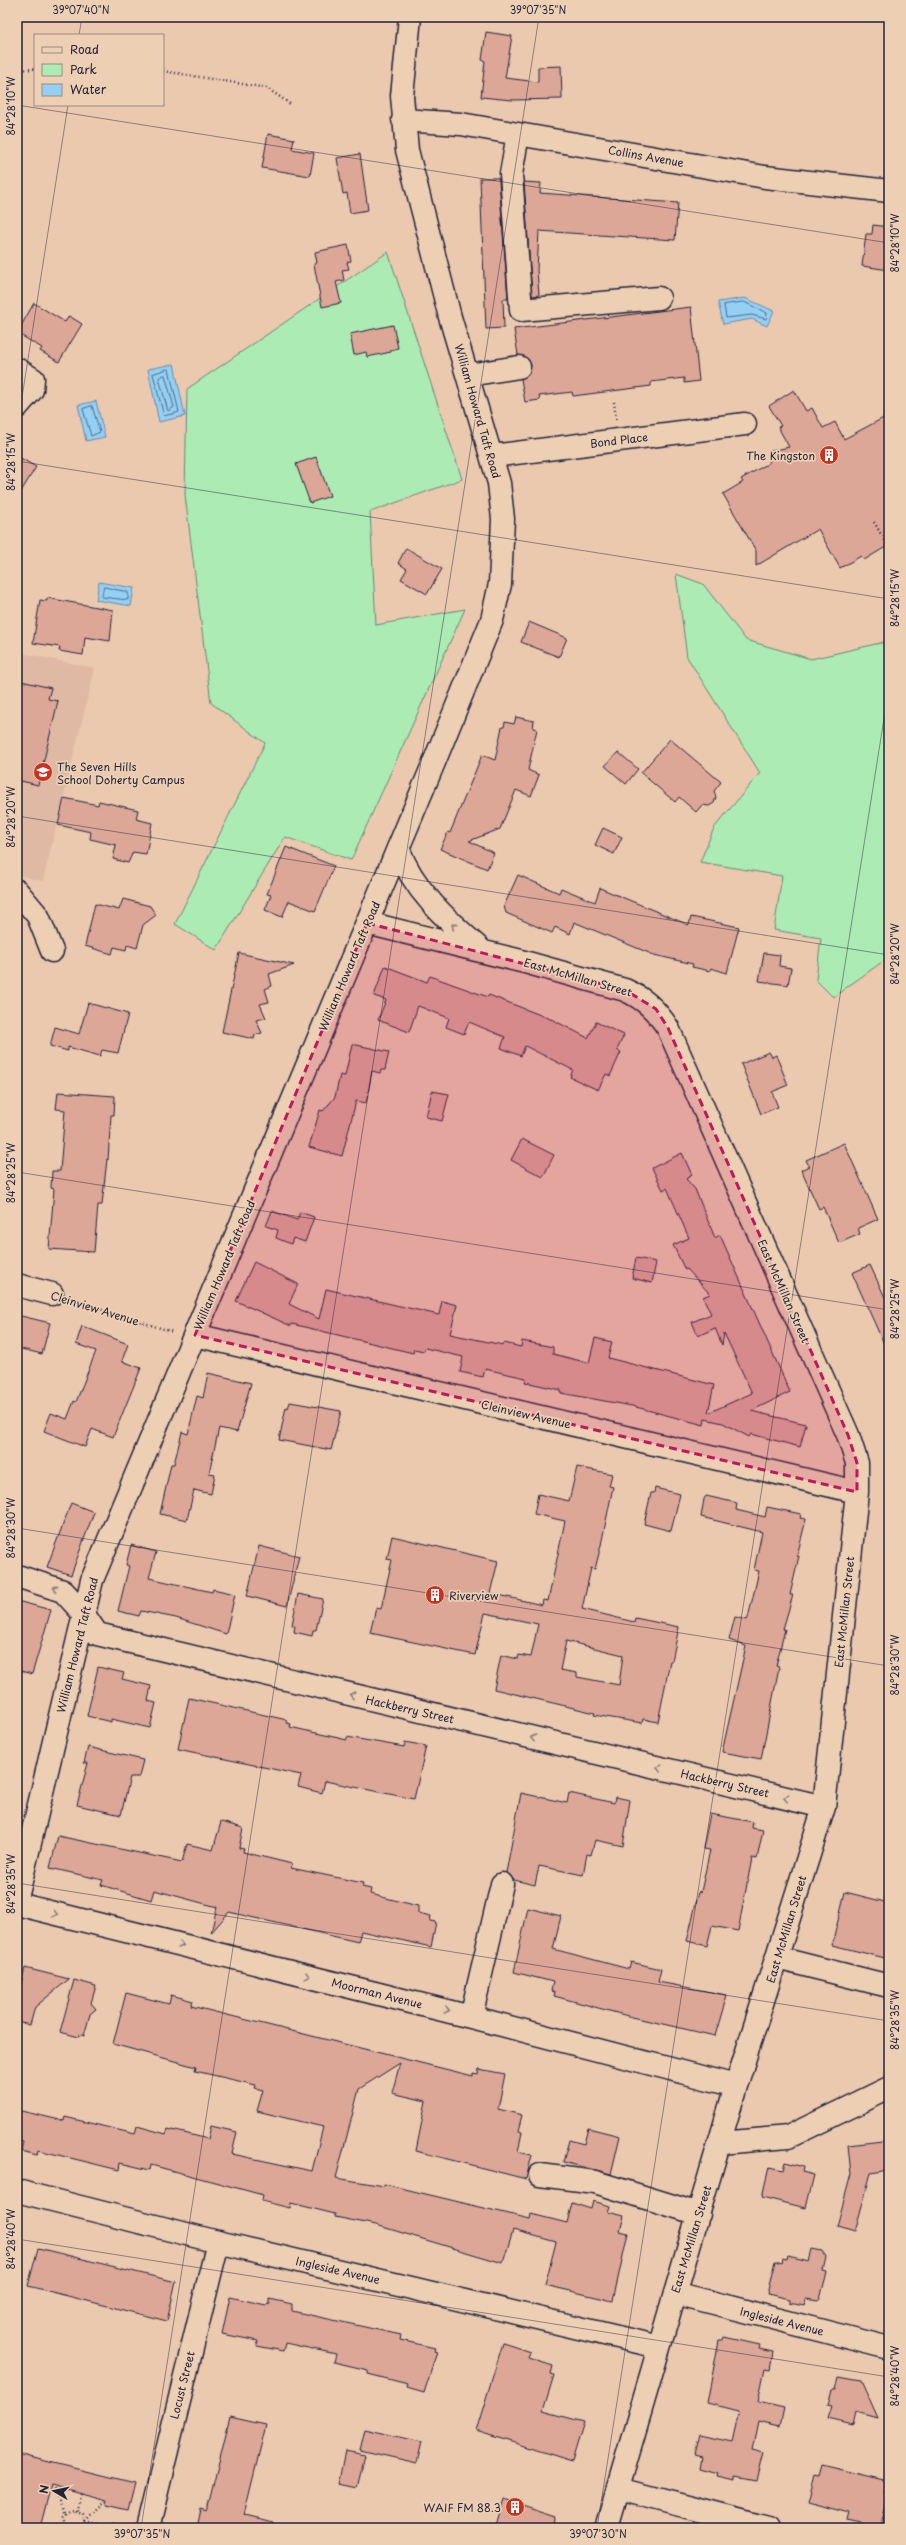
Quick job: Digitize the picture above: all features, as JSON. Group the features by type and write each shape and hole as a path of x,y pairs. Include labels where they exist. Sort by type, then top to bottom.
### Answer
{"street":[{"name":"William Howard Taft Road","path":"17,1898 92,1580 492,620 500,584 504,519 492,456 417,195 403,120 402,96 410,17"},
{"name":"Collins Avenue","path":"403,120 461,124 765,177 889,191"},
{"path":"518,134 511,174 521,310 660,298"},
{"path":"468,375 519,366"},
{"path":"17,369 33,379 32,390 17,408"},
{"name":"Bond Place","path":"492,456 745,424"},
{"path":"398,848 412,878 447,921 483,951"},
{"path":"17,890 38,916 52,951"},
{"name":"East McMillan Street","path":"367,923 483,951 625,990 639,996 656,1010 668,1028 848,1435 857,1463 857,1492 824,1807 736,2086 606,2528"},
{"name":"Cleinview Avenue","path":"17,1285 52,1294"},
{"name":"Cleinview Avenue","path":"195,1335 857,1492"},
{"name":"Hackberry Street","path":"17,1576 63,1591 83,1613 97,1634 824,1807"},
{"path":"471,2016 502,1884"},
{"name":"Moorman Avenue","path":"17,1904 471,2016 736,2086"},
{"path":"779,1952 889,1973"},
{"path":"779,1952 889,1986"},
{"path":"720,2143 788,2137 889,2088"},
{"path":"540,2175 595,2182 699,2214"},
{"name":"Ingleside Avenue","path":"17,2190 218,2242 659,2347"},
{"name":"Locust Street","path":"138,2528 218,2242"},
{"name":"Ingleside Avenue","path":"675,2293 889,2348"},
{"path":"618,2489 769,2528"}],"path":[{"path":"17,70 34,69"},
{"path":"164,72 266,88 290,104"},
{"path":"614,402 616,423"},
{"path":"874,522 889,548"},
{"name":"Cleinview Avenue","path":"52,1294 173,1332"},
{"path":"54,2488 65,2513"},
{"path":"78,2510 80,2492"},
{"path":"82,2528 85,2522 107,2499"},
{"path":"66,2528 62,2520 65,2513 71,2509 78,2510 83,2514 85,2522"},
{"path":"85,2522 111,2528 113,2524 138,2528"}],"highlighted area":[{"path":"367,923 625,990 656,1009 668,1028 848,1435 857,1463 857,1492 835,1487 195,1335"}],"shaded area":[{"name":"The Seven Hills School Doherty Campus","path":"17,652 95,668 43,881 17,875"}],"green space":[{"path":"388,252 462,479 370,512 376,625 465,609 351,860 285,837 216,950 175,924 265,743 211,703 185,495 187,389"},
{"path":"676,574 703,584 746,640 811,659 889,641 889,957 833,997 816,980 821,938 774,930 782,876 700,862 714,828 760,773 687,657"}],"water":[{"path":"745,298 774,311 767,326 752,319 723,324 718,302"},
{"path":"174,364 185,416 159,422 148,369"},
{"path":"96,401 105,437 86,441 78,405"},
{"path":"99,582 134,588 131,606 96,600"}],"building":[{"path":"486,32 512,36 505,78 538,82 538,67 561,66 562,99 512,100 481,97 485,61 482,60"},
{"path":"268,134 294,139 292,149 314,153 310,176 262,168"},
{"path":"360,154 368,210 350,213 347,193 343,194 337,158"},
{"path":"480,178 498,178 499,180 508,299 503,299 504,328 486,329"},
{"path":"524,182 541,183 540,193 678,203 675,240 539,231 537,270 539,295 532,296"},
{"path":"873,225 889,227 889,270 862,266 866,234 872,234"},
{"path":"348,245 351,261 347,262 349,269 342,270 344,280 336,282 341,303 322,307 314,264 317,263 315,252"},
{"path":"34,303 65,322 69,316 82,324 59,362 40,351 42,348 17,333"},
{"path":"691,307 699,381 684,383 684,378 651,382 651,386 573,396 572,392 539,396 540,400 525,402 521,379 527,376 531,365 528,359 518,355 514,329"},
{"path":"393,325 398,348 391,350 391,352 367,357 366,352 354,355 350,334"},
{"path":"794,390 806,411 812,408 823,428 835,422 844,439 889,415 889,545 864,560 861,556 840,568 818,529 756,566 756,551 723,494 743,482 741,479 769,463 771,451 789,447 778,427 781,426 769,406"},
{"path":"17,456 36,467 17,498"},
{"path":"316,457 330,496 310,503 296,464"},
{"path":"406,548 442,569 427,594 401,579 407,569 398,563"},
{"path":"47,598 113,610 110,641 85,637 83,655 59,651 60,647 33,643 40,600 47,601"},
{"path":"529,622 567,638 559,657 521,642"},
{"path":"17,680 51,688 48,699 58,701 38,785 17,780"},
{"path":"516,717 534,721 533,728 537,729 528,770 539,775 531,796 516,790 500,829 469,841 494,853 487,869 440,849 448,832 450,833 482,755 495,760 502,727 504,727 505,722 514,724"},
{"path":"670,739 721,782 714,791 716,797 714,803 709,806 702,805 696,812 679,797 675,802 641,773"},
{"path":"618,752 638,769 626,784 605,766"},
{"path":"64,798 98,805 99,801 138,810 136,819 152,823 146,854 133,852 128,863 113,859 116,845 90,839 91,832 58,825"},
{"path":"603,828 622,837 614,854 595,845"},
{"path":"286,847 334,866 315,911 289,901 282,917 265,910 271,895 267,894"},
{"path":"518,875 559,893 561,888 595,902 600,888 689,925 691,917 739,927 727,973 711,968 710,971 692,967 693,964 654,955 574,922 570,934 555,927 552,933 506,913 504,906"},
{"path":"123,899 150,906 156,915 143,925 137,948 127,945 126,950 114,947 112,954 85,946 95,904 119,910"},
{"path":"239,953 294,965 269,974 272,986 265,989 269,1002 260,1004 266,1018 256,1020 262,1033 255,1035 254,1039 222,1032"},
{"path":"764,953 780,955 779,966 791,968 788,985 759,981"},
{"path":"385,966 427,982 430,976 488,997 489,995 553,1020 588,1038 596,1022 624,1035 617,1050 621,1052 610,1076 606,1074 598,1090 570,1077 573,1070 525,1046 521,1056 501,1048 505,1037 469,1022 464,1034 446,1027 449,1018 418,1006 409,1032 378,1020 386,1000 374,996"},
{"path":"88,1003 128,1014 118,1053 102,1050 100,1056 68,1047 68,1051 50,1046 55,1027 79,1034"},
{"path":"352,1044 389,1052 385,1070 381,1070 380,1073 372,1071 366,1103 356,1101 342,1156 309,1147 320,1110 323,1111 335,1097 340,1075 345,1076"},
{"path":"769,1052 772,1057 776,1055 788,1085 772,1092 778,1107 761,1114 741,1064"},
{"path":"432,1091 449,1094 442,1121 426,1117"},
{"path":"58,1092 115,1096 114,1115 111,1115 108,1160 107,1159 102,1205 98,1205 94,1252 49,1249 54,1189 51,1188 52,1171 60,1171 65,1110 56,1109"},
{"path":"522,1139 554,1155 543,1177 511,1160"},
{"path":"844,1143 878,1219 858,1228 860,1234 839,1243 823,1207 819,1209 801,1170 809,1166 806,1160"},
{"path":"682,1153 692,1175 686,1179 695,1189 715,1238 720,1235 790,1392 751,1411 806,1424 800,1447 751,1434 749,1437 723,1423 705,1419 704,1425 632,1406 561,1393 561,1390 525,1382 526,1378 485,1369 483,1377 460,1372 463,1357 425,1348 424,1351 414,1349 413,1353 292,1324 291,1326 236,1301 254,1262 298,1284 289,1304 319,1319 326,1289 439,1315 442,1301 457,1305 450,1334 503,1345 504,1343 521,1347 522,1341 553,1347 553,1354 589,1363 595,1338 612,1342 608,1358 714,1385 708,1413 752,1393 724,1333 722,1345 715,1328 698,1336 692,1322 711,1314 703,1297 710,1294 687,1269 685,1270 673,1245 689,1238 667,1188 663,1190 652,1168"},
{"path":"272,1211 297,1220 300,1212 314,1217 305,1242 293,1238 291,1244 276,1238 278,1230 266,1226"},
{"path":"636,1258 656,1262 652,1283 632,1278"},
{"path":"870,1265 889,1306 889,1355 852,1273"},
{"path":"17,1315 50,1323 42,1354 17,1348"},
{"path":"82,1326 128,1344 122,1361 141,1368 113,1437 92,1429 85,1447 44,1431 51,1413 67,1419 74,1401 76,1402 96,1351 76,1344"},
{"path":"208,1373 251,1383 237,1432 219,1428 209,1473 215,1474 211,1494 194,1490 187,1520 160,1514 171,1464 174,1464 182,1432 188,1434 197,1396 203,1398"},
{"path":"290,1402 341,1411 331,1450 279,1440 286,1407 288,1408"},
{"path":"577,1467 612,1474 609,1486 613,1487 601,1545 595,1569 591,1568 582,1609 634,1622 635,1618 679,1627 672,1661 670,1661 658,1722 643,1719 642,1723 594,1715 595,1713 494,1689 501,1655 518,1659 519,1655 531,1657 538,1624 485,1613 475,1655 370,1633 376,1608 381,1609 392,1560 387,1559 392,1536 498,1561 490,1593 542,1605 543,1600 548,1601 565,1521 534,1514 538,1494 569,1501","holes":["566,1641 623,1655 619,1685 577,1677 577,1673 560,1670"]},
{"path":"655,1488 680,1494 671,1531 644,1524 651,1493 654,1493"},
{"path":"706,1496 737,1503 736,1510 765,1517 767,1507 801,1514 800,1518 806,1519 790,1595 793,1595 783,1629 785,1629 776,1666 779,1667 761,1759 722,1752 746,1646 729,1640 735,1617 747,1620 748,1618 759,1571 754,1570 762,1532 701,1517 704,1499"},
{"path":"71,1503 94,1512 71,1575 47,1567"},
{"path":"131,1545 156,1552 149,1578 212,1592 213,1589 235,1594 226,1634 176,1618 141,1611 139,1616 118,1611 129,1566 126,1565"},
{"path":"259,1546 299,1556 287,1606 247,1596"},
{"path":"298,1594 323,1599 316,1630 313,1630 312,1636 294,1632 295,1626 292,1625"},
{"path":"17,1601 51,1610 32,1674 17,1670"},
{"path":"98,1667 124,1673 122,1679 151,1686 148,1701 156,1703 150,1728 111,1719 111,1722 87,1716"},
{"path":"189,1698 287,1720 286,1723 291,1724 290,1727 347,1740 347,1737 404,1747 405,1742 426,1746 414,1799 325,1781 322,1793 298,1787 301,1775 178,1749"},
{"path":"88,1747 143,1760 139,1777 130,1777 121,1815 77,1805 88,1763 84,1763"},
{"path":"521,1793 567,1803 569,1793 614,1803 615,1797 630,1800 623,1846 595,1840 591,1855 587,1854 583,1875 539,1866 535,1885 514,1880 506,1873"},
{"path":"710,1814 753,1822 752,1828 763,1830 757,1859 752,1858 738,1931 712,1926 707,1946 687,1941 699,1891 701,1892 710,1850 703,1849"},
{"path":"221,1822 243,1828 239,1848 244,1849 243,1852 292,1864 291,1868 363,1883 362,1887 371,1889 370,1894 418,1906 418,1913 431,1916 430,1921 436,1922 431,1947 361,1931 358,1942 229,1912 211,1933 217,1907 154,1890 151,1900 101,1885 103,1880 50,1868 58,1836 182,1862 187,1844 213,1850"},
{"path":"845,1892 889,1903 889,1959 832,1945"},
{"path":"528,1908 561,1916 553,1949 629,1969 631,1962 661,1969 658,1982 727,1995 715,2036 628,2016 554,1996 555,1992 551,1991 553,1982 514,1972"},
{"path":"25,1968 69,1979 35,2007 30,2025 17,2022 17,2000"},
{"path":"74,1980 96,1986 91,2003 96,2009 90,2014 84,2036 80,2034 79,2037 60,2032"},
{"path":"126,1993 169,2004 171,1995 193,2001 191,2006 473,2076 473,2073 478,2074 479,2069 505,2074 498,2109 522,2115 518,2131 522,2132 518,2152 532,2155 526,2179 416,2151 426,2101 392,2093 400,2063 359,2089 336,2178 384,2186 384,2184 530,2219 531,2214 567,2223 572,2203 591,2209 593,2201 610,2206 608,2212 624,2216 620,2231 628,2233 613,2301 545,2285 556,2242 513,2230 503,2263 376,2225 335,2217 335,2214 291,2203 290,2208 262,2201 263,2195 151,2165 150,2170 120,2163 119,2170 38,2150 37,2155 21,2151 23,2142 17,2140 17,2110 64,2121 65,2117 135,2134 137,2126 166,2134 168,2129 208,2139 211,2126 237,2132 232,2154 312,2171 323,2127 257,2111 263,2090 255,2088 256,2085 195,2071 196,2067 113,2044"},
{"path":"588,2128 620,2136 611,2174 563,2162 569,2140 584,2144"},
{"path":"889,2140 889,2170 871,2173 855,2231 837,2226 851,2174 848,2145"},
{"path":"785,2162 803,2167 802,2172 814,2175 806,2208 762,2197 769,2167 783,2170"},
{"path":"38,2248 176,2282 167,2321 28,2286"},
{"path":"812,2249 823,2251 826,2257 823,2271 827,2272 820,2299 818,2301 806,2299 804,2305 790,2302 790,2299 767,2294 775,2261 782,2263 783,2259 787,2260 788,2257 809,2262"},
{"path":"230,2297 266,2305 270,2304 270,2299 292,2304 292,2311 401,2335 400,2340 435,2348 434,2351 437,2352 424,2393 407,2388 408,2384 368,2374 368,2370 334,2362 336,2354 285,2343 283,2351 257,2346 258,2341 222,2334"},
{"path":"724,2337 760,2345 759,2349 773,2352 770,2369 765,2368 758,2402 784,2408 780,2426 758,2421 752,2450 764,2453 757,2481 735,2477 735,2480 717,2476 718,2473 700,2468 702,2457 694,2455 699,2435 732,2442 739,2411 707,2403 719,2340 723,2340"},
{"path":"503,2343 530,2352 528,2358 553,2366 551,2374 554,2375 543,2411 584,2422 572,2461 476,2431"},
{"path":"839,2376 861,2380 878,2418 856,2412 853,2425 828,2419 832,2406 828,2405 832,2389 836,2389"},
{"path":"230,2417 266,2425 244,2515 273,2522 272,2528 197,2528 201,2509 206,2511 208,2506"},
{"path":"365,2429 422,2442 417,2463 360,2450"},
{"path":"345,2451 365,2455 357,2488 338,2484"},
{"path":"17,2454 135,2483 128,2511 106,2506 107,2500 51,2485 40,2528 17,2528"},
{"path":"821,2465 888,2481 885,2491 889,2492 880,2528 847,2521 849,2513 807,2502 814,2475 818,2476"},
{"name":"WAIF FM 88.3","path":"504,2499 556,2516 552,2528 495,2528"}],"place":[{"name":"The Kingston","path":"829,455"},
{"name":"The Seven Hills School Doherty Campus","path":"43,772"},
{"name":"Riverview","path":"435,1595"},
{"name":"WAIF FM 88.3","path":"515,2507"}]}
